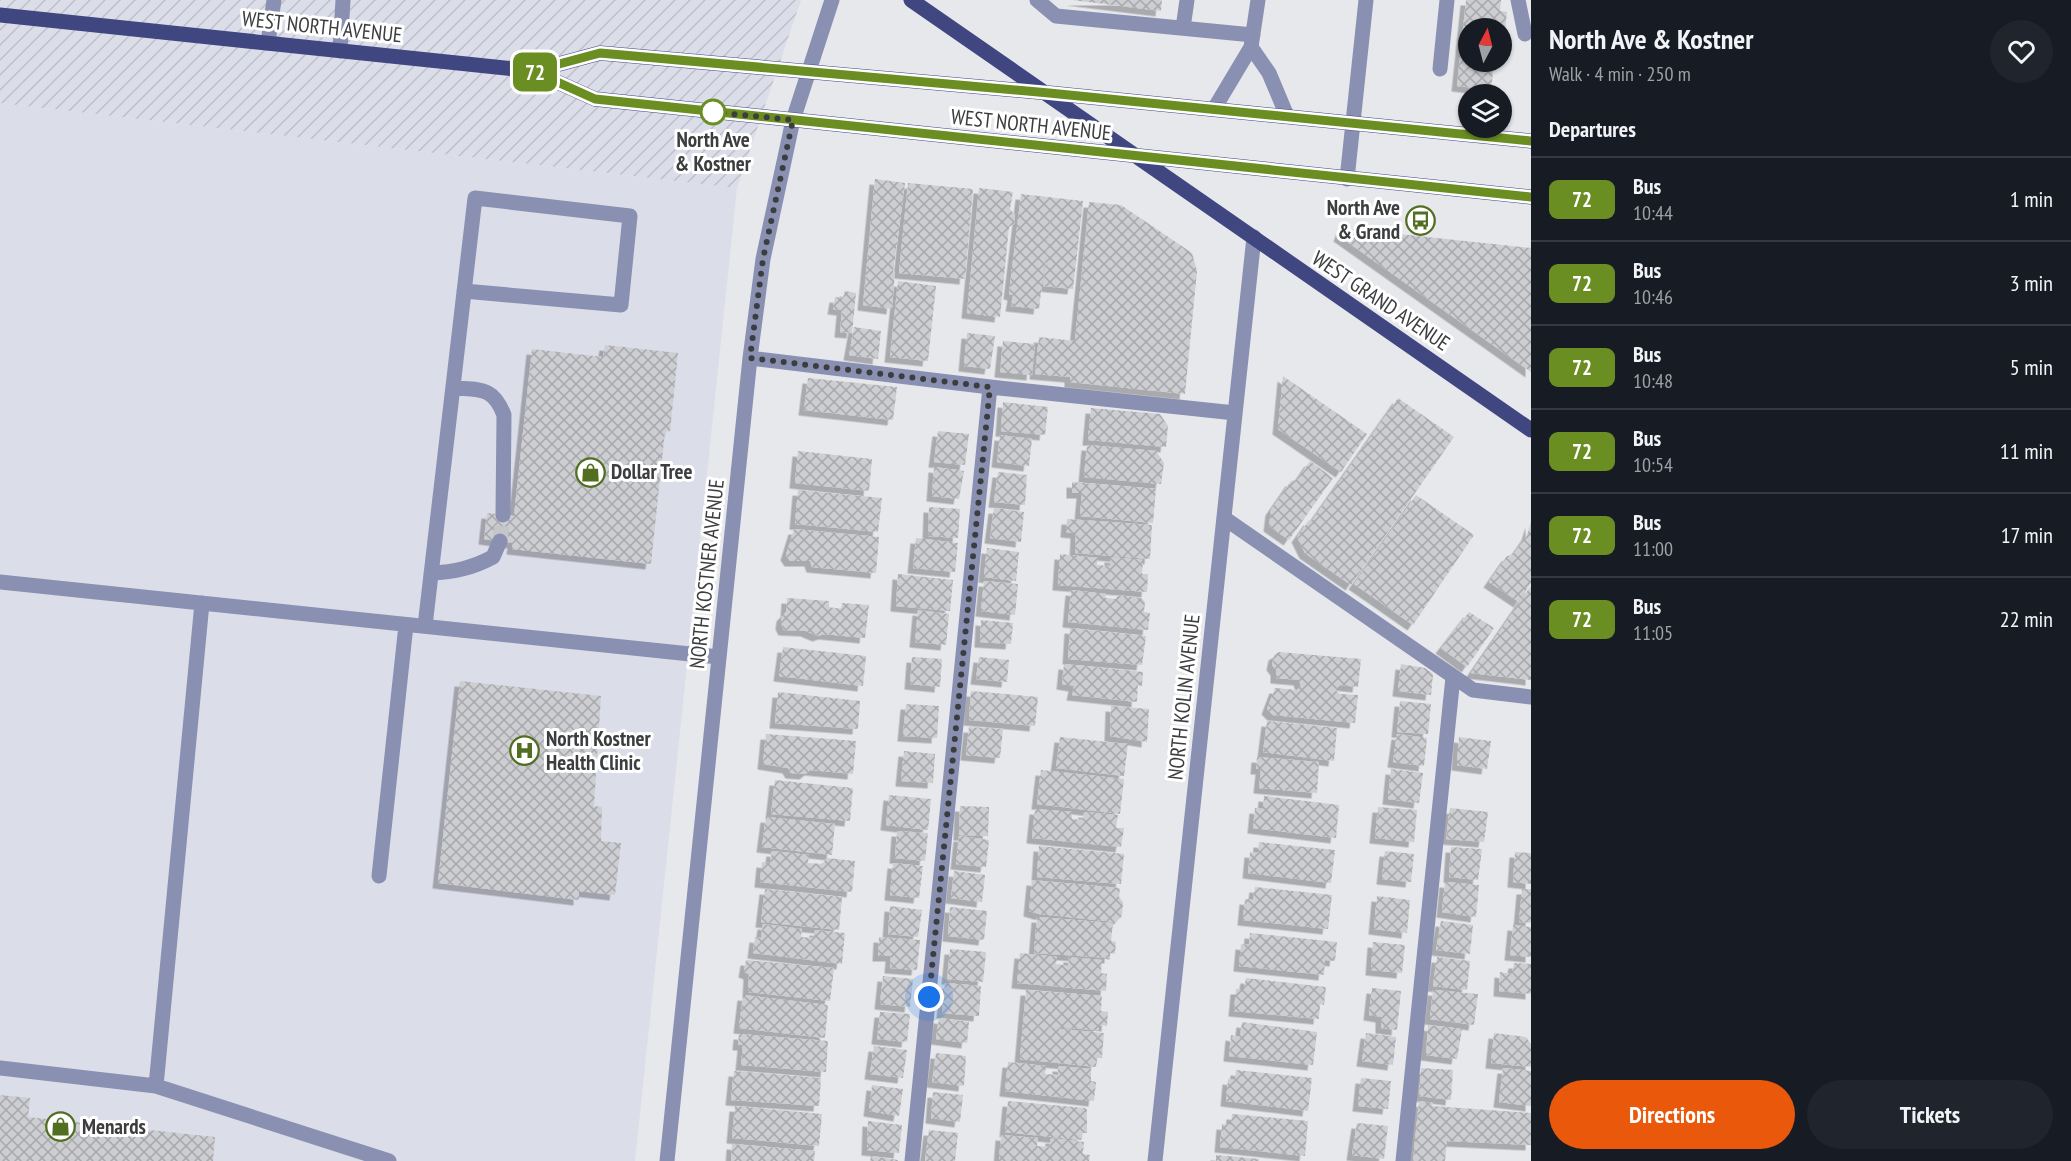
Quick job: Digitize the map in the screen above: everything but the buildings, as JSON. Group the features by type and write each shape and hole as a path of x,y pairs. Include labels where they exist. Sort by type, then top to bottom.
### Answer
{"main road":[{"name":"WEST GRAND AVENUE","path":"911,0 1049,93 1305,275 1531,430"},
{"name":"WEST NORTH AVENUE","path":"0,15 533,71 595,99 1141,159 1531,198"},
{"name":"WEST NORTH AVENUE","path":"533,71 600,53 1049,93 1531,141"}],"street":[{"path":"268,43 274,0"},
{"path":"340,51 343,0"},
{"name":"NORTH KOSTNER AVENUE","path":"667,1161 750,358 763,259 793,120 832,0"},
{"path":"1183,28 1187,0"},
{"path":"1214,109 1252,41 1258,0"},
{"path":"1347,178 1366,0"},
{"path":"1440,69 1448,0"},
{"path":"1518,0 1525,34"},
{"path":"1040,1 1056,16 1183,28 1252,41"},
{"path":"1252,41 1269,73 1287,116"},
{"path":"425,626 453,388 464,291 475,198 630,216 621,305 464,291"},
{"name":"NORTH KOLIN AVENUE","path":"1155,1161 1254,237"},
{"path":"750,358 1235,413"},
{"path":"912,1161 990,387"},
{"path":"453,388 486,390 499,400 504,414 503,515"},
{"path":"1224,518 1473,690 1531,697"},
{"path":"431,573 455,572 475,566 493,557 500,541"},
{"path":"0,582 719,657"},
{"path":"156,1086 202,603"},
{"path":"379,876 406,625"},
{"path":"1403,1161 1453,677"},
{"path":"0,1068 156,1086 389,1161"}],"shaded area":[{"path":"0,0 801,0 737,188 0,103"},
{"path":"0,103 737,188 635,1161 0,1161"}],"tunnel":[{"path":"500,541 503,515"}],"bus line":[{"name":"72","path":"1531,141 1049,93 860,78 600,53 533,71 595,99 1141,159 1531,197"}],"place":[{"name":"North Ave & Kostner","path":"713,112"},
{"name":"North Ave & Grand","path":"1421,220"},
{"name":"Dollar Tree","path":"590,472"},
{"name":"North Kostner Health Clinic","path":"525,751"},
{"name":"Menards","path":"61,1127"}],"route":[{"path":"713,112 793,120 763,259 750,358 990,387 929,997"}]}
